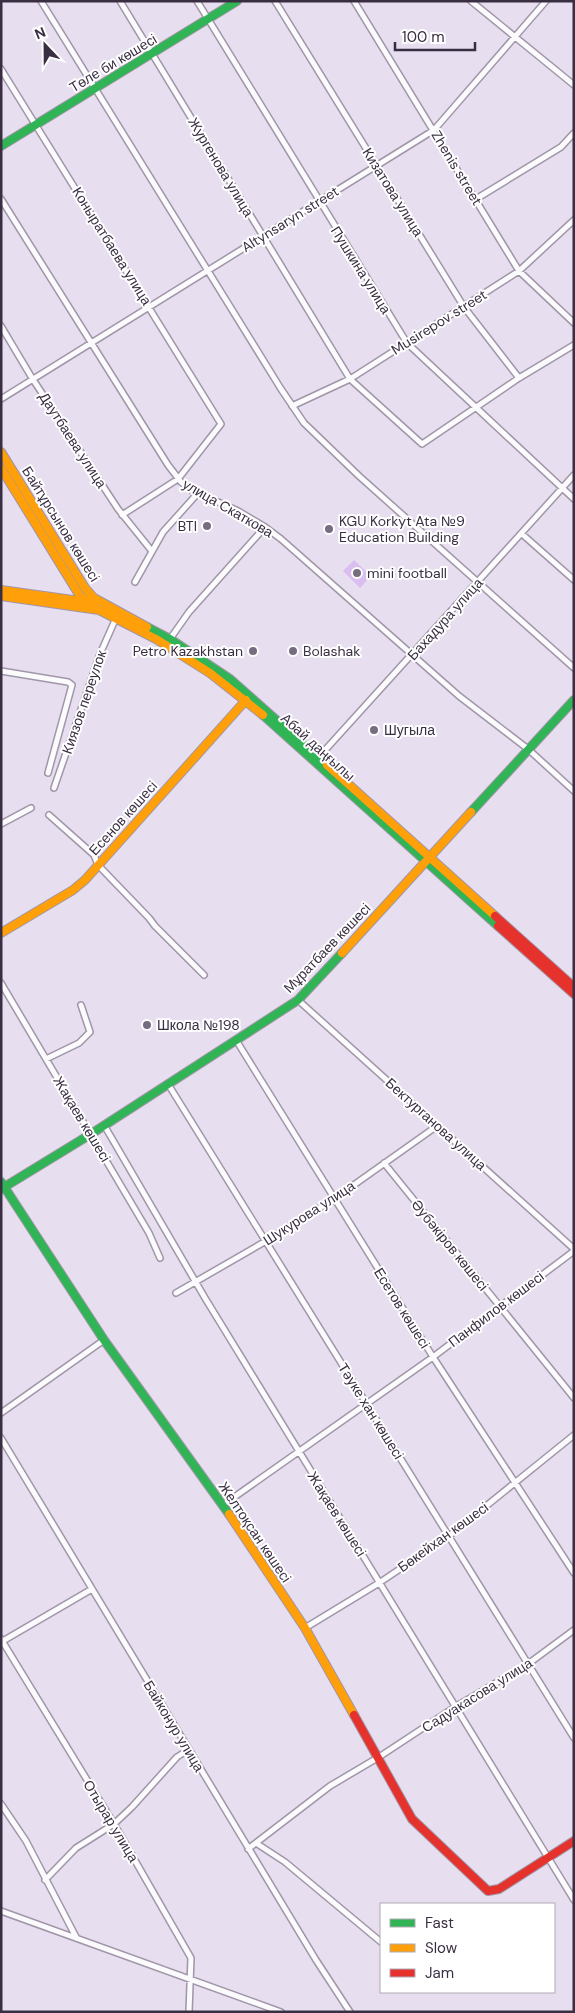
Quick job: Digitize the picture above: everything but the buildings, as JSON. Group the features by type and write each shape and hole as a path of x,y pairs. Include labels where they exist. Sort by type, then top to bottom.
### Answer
{"street":[{"path":"41,1 292,406 311,430 574,668"},
{"name":"Жургенова улица","path":"120,1 350,379 422,444 475,408"},
{"name":"Пушкина улица","path":"196,1 407,343 561,489 574,499"},
{"name":"Төле би көшесі","path":"1,146 237,1"},
{"name":"Кизатова улица","path":"275,1 464,307 519,378"},
{"name":"Zhenis street","path":"354,1 519,271 574,323"},
{"path":"472,1 574,85"},
{"name":"Altynsaryn street","path":"1,399 434,130 546,1"},
{"name":"Коныратбаева улица","path":"1,70 221,424 178,479"},
{"path":"476,199 561,148 574,133"},
{"name":"улица Скаткова","path":"1,199 178,479 198,493 265,527 459,696 528,749 574,792"},
{"name":"Musirepov street","path":"292,406 350,379 519,271 574,220"},
{"name":"Даутбаева улица","path":"1,326 32,378 122,515 151,550"},
{"path":"475,408 519,378 574,345"},
{"name":"Байтұрсынов көшесі","path":"1,452 85,588 101,607"},
{"name":"Байтұрсынов көшесі","path":"1,468 80,596 86,602"},
{"name":"Бахадура улица","path":"317,759 574,476"},
{"path":"122,515 178,479"},
{"path":"134,582 163,532 198,493"},
{"path":"172,643 189,612 265,527"},
{"path":"522,534 574,580"},
{"path":"60,599 71,593 69,577"},
{"path":"1,590 86,602 101,607"},
{"name":"Абай даңғылы","path":"1,596 101,607 172,643 210,673 248,697 574,994"},
{"name":"Абай даңғылы","path":"101,607 116,618 172,643"},
{"name":"Киязов переулок","path":"54,788 100,654 116,618"},
{"path":"1,671 68,682 72,685 48,773"},
{"name":"Есенов көшесі","path":"1,933 73,890 98,865 248,697"},
{"name":"Мұратбаев көшесі","path":"2,1186 91,1134 298,1000 574,700"},
{"path":"1,824 31,808"},
{"path":"49,815 94,855 98,865 204,975"},
{"name":"Абай даңғылы","path":"428,859 572,983"},
{"name":"Жақаев көшесі","path":"1,983 149,1233 160,1258"},
{"name":"Бектурганова улица","path":"298,1000 574,1250"},
{"path":"46,1058 79,1043 90,1032 81,1005"},
{"name":"Есетов көшесі","path":"236,1040 433,1357 574,1573"},
{"name":"Тәуке хан көшесі","path":"168,1084 574,1738"},
{"name":"Жақаев көшесі","path":"104,1125 299,1453 574,1900"},
{"name":"Шукурова улица","path":"176,1293 334,1199 437,1126"},
{"name":"Әубәкіров көшесі","path":"384,1163 574,1398"},
{"name":"Желтоқсан көшесі","path":"2,1186 104,1340 223,1506 305,1628 412,1819 488,1891 499,1889 548,1858"},
{"name":"Панфилов көшесі","path":"223,1506 433,1357 574,1250"},
{"path":"1,1413 104,1340"},
{"name":"Бөкейхан көшесі","path":"305,1628 448,1536 574,1435"},
{"name":"Байконур улица","path":"1,1438 248,1849 350,2012"},
{"path":"2,1641 92,1589"},
{"name":"Садуакасова улица","path":"248,1849 330,1786 379,1758 455,1707 528,1664 574,1630"},
{"name":"Отырар улица","path":"2,1641 114,1824 191,1958 189,2012"},
{"path":"46,1880 76,1848 114,1824 177,1757 188,1750"},
{"path":"1,1804 26,1841 76,1937"},
{"path":"548,1858 574,1842"},
{"path":"256,1843 284,1862 380,1941"},
{"path":"1,1911 76,1937 266,2010 281,2012"}],"shaded area":[{"name":"mini football","path":"354,560 371,576 360,588 343,571"}],"traffic: fast":[{"path":"1,146 237,1"},
{"path":"147,627 170,639 230,679 327,765"},
{"path":"471,812 574,700"},
{"path":"263,715 498,926"},
{"path":"1,1189 91,1134 298,1000 342,953"},
{"path":"1,1182 104,1340 229,1514"}],"traffic: slow":[{"path":"1,452 85,588 94,598 147,627"},
{"path":"1,468 80,596 98,610"},
{"path":"1,590 87,602"},
{"path":"1,596 99,610 156,639 210,673 263,715"},
{"path":"1,933 73,890 85,880 246,700"},
{"path":"327,765 495,916"},
{"path":"342,953 471,812"},
{"path":"229,1514 305,1628 354,1715"}],"traffic: jam":[{"path":"495,916 574,987"},
{"path":"498,926 574,994"},
{"path":"354,1715 412,1819 488,1891 499,1889 574,1841"}],"place":[{"name":"BTI","path":"207,526"},
{"name":"KGU Korkyt Ata №9 Education Building","path":"329,529"},
{"name":"mini football","path":"357,573"},
{"name":"Petro Kazakhstan","path":"253,651"},
{"name":"Bolashak","path":"293,651"},
{"name":"Шугыла","path":"374,730"},
{"name":"Школа №198","path":"147,1025"}]}
